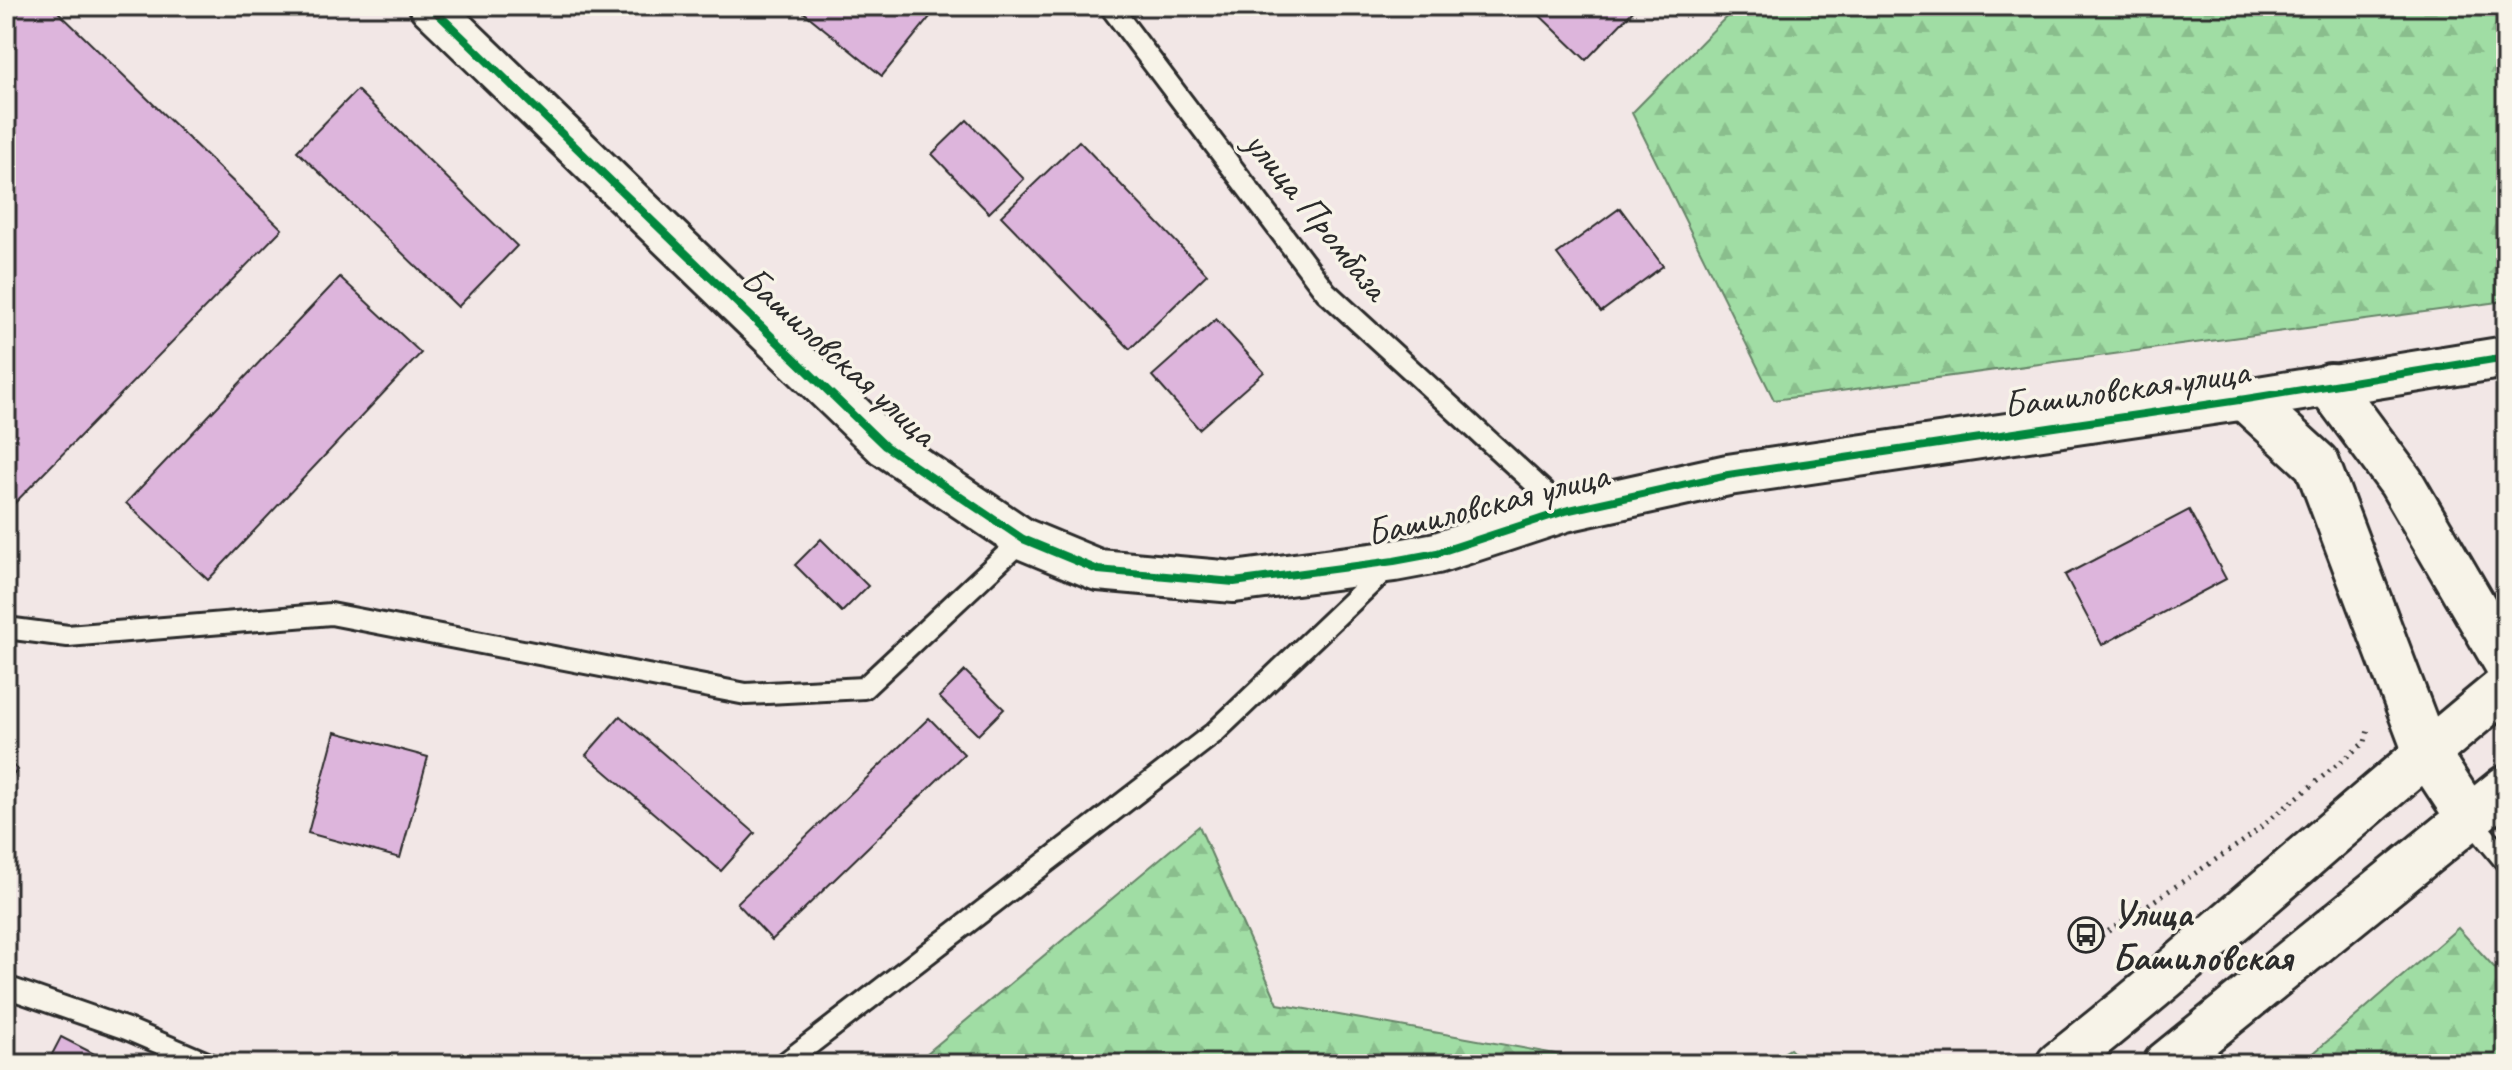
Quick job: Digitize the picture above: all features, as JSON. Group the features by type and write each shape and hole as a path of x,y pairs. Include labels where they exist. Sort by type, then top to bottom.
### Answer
{"main road":[{"path":"2330,386 2401,482 2506,662"},
{"path":"2246,399 2317,464 2426,752 2470,819"},
{"path":"2059,1064 2146,995 2426,752 2506,687"},
{"path":"2166,1064 2506,788"}],"street":[{"name":"Башиловская улица","path":"430,6 885,446 1023,539 1098,570 1234,582 1394,561 1437,553 1565,511 1728,475 2246,399 2506,357"}],"lane":[{"name":"улица Промбаза","path":"1110,6 1326,292 1565,511"},
{"path":"6,628 68,636 331,614 746,694 864,688 1023,539"},
{"path":"784,1064 1214,733 1394,561"},
{"path":"2470,819 2506,862"},
{"path":"6,987 127,1029 209,1064"}],"path":[{"path":"2095,940 2245,840 2365,742 2376,696 2398,679"}],"green space":[{"path":"1737,6 2481,6 2506,22 2506,301 1774,400 1632,113"},
{"path":"1199,826 1278,1004 1611,1064 914,1064"},
{"path":"2458,928 2506,980 2506,1064 2301,1064"},
{"path":"1790,1049 1805,1064 1765,1064"}],"building":[{"path":"13,6 52,6 282,229 6,512 6,13"},
{"path":"796,6 917,6 930,17 882,76"},
{"path":"1530,6 1638,6 1586,60"},
{"path":"357,90 517,246 458,307 297,151"},
{"path":"967,120 1024,179 989,213 932,154"},
{"path":"1079,141 1207,274 1130,349 1001,216"},
{"path":"1620,208 1663,266 1601,312 1557,254"},
{"path":"340,277 421,353 208,580 126,503"},
{"path":"1216,319 1264,372 1199,429 1152,376"},
{"path":"2189,510 2226,579 2102,645 2065,575"},
{"path":"821,539 868,586 842,612 795,565"},
{"path":"965,671 1004,709 978,735 939,697"},
{"path":"620,716 755,833 721,871 586,755"},
{"path":"929,718 964,754 772,940 737,903"},
{"path":"335,732 428,757 400,858 308,833"},
{"path":"6,759 18,770 6,782"},
{"path":"61,1037 114,1064 47,1064"}],"cycle path":[{"path":"430,6 885,446 1023,539 1098,570 1234,582 1394,561 1437,553 1565,511 1728,475 2246,399 2506,357"}],"place":[{"name":"Улица Башиловская","path":"2086,935"}]}
